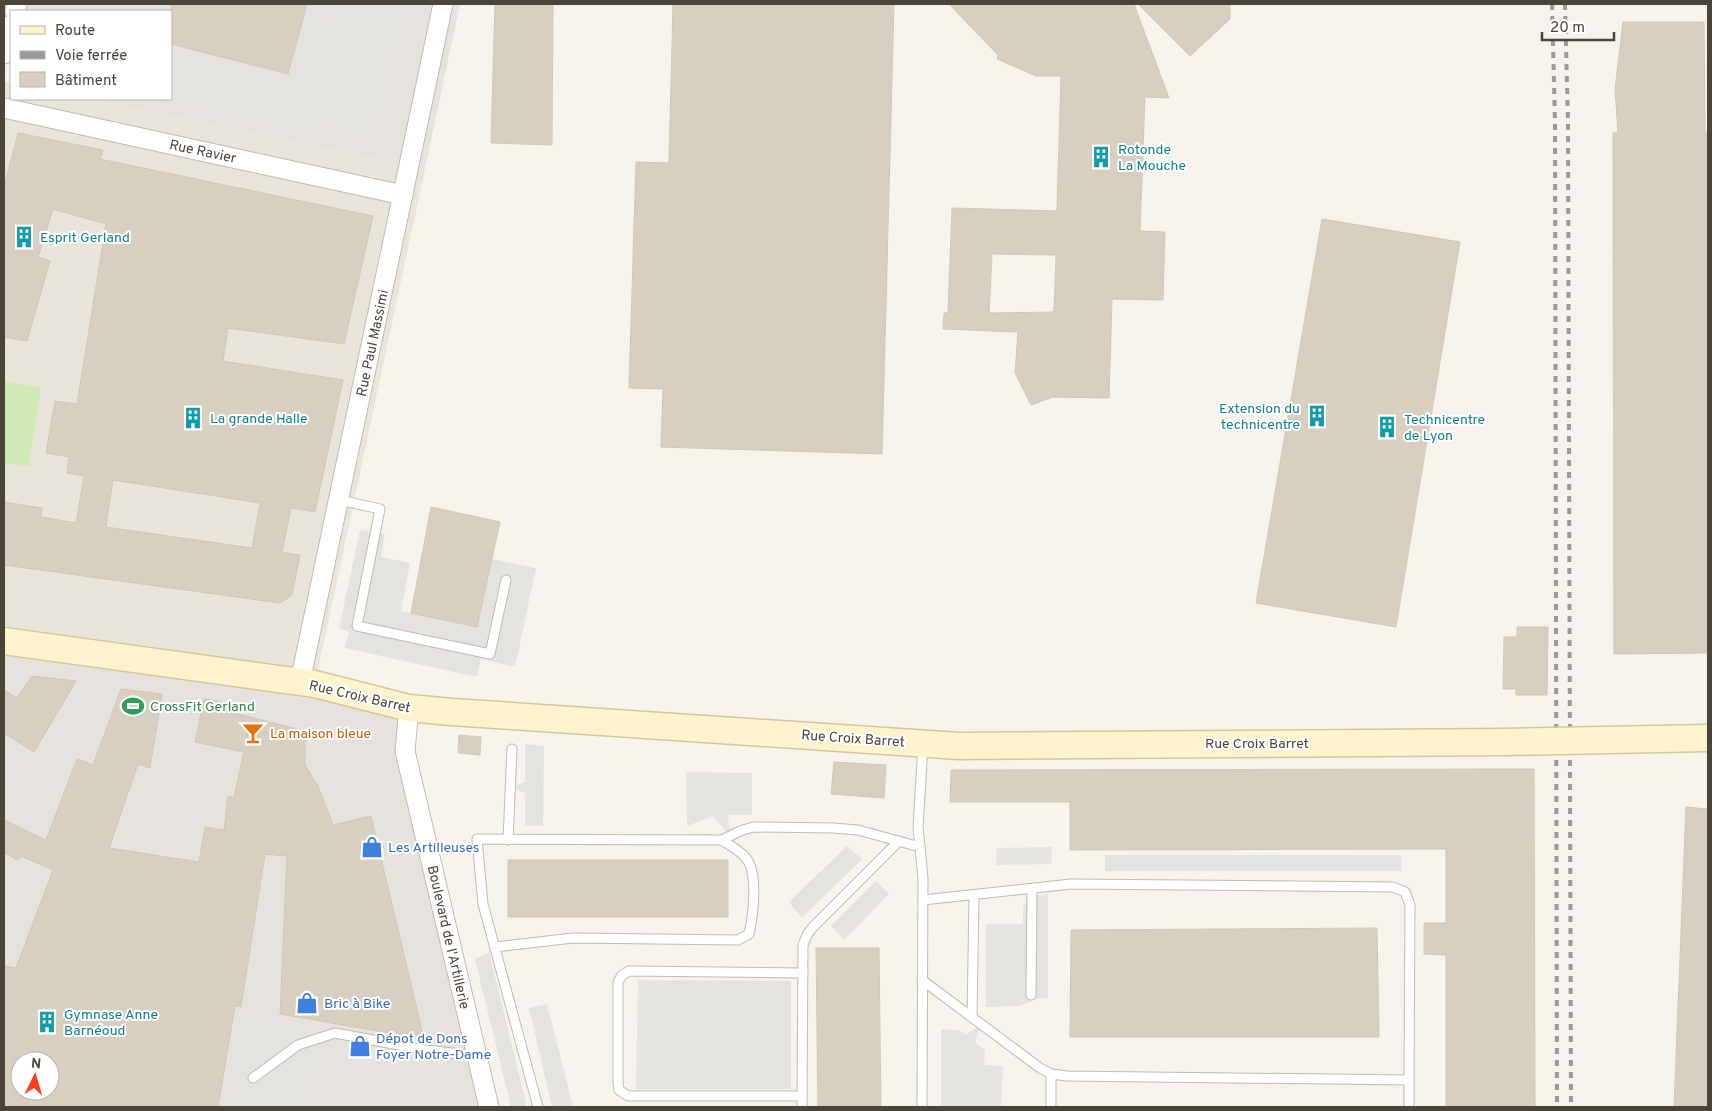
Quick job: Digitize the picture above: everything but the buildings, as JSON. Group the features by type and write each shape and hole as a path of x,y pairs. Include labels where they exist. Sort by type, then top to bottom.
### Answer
{"street":[{"name":"Rue Paul Massimi","path":"300,682 443,4"},
{"path":"4,54 10,29"},
{"name":"Rue Ravier","path":"4,108 403,195"},
{"name":"Rue Croix Barret","path":"4,640 300,682 410,708 969,746 1505,742 1708,738"},
{"name":"Boulevard de l'Artillerie","path":"410,708 406,751 488,1107"}],"lane":[{"path":"339,500 380,509 357,626 490,654 506,580"},
{"path":"922,1107 923,900 918,827 923,743"},
{"path":"508,840 512,749"},
{"path":"538,1107 483,904 477,839 722,840 753,827 858,830 920,847"},
{"path":"495,947 573,938 738,940 749,934 753,873 745,856 722,840"},
{"path":"802,1107 803,973 804,945 807,935 899,841"},
{"path":"923,900 1071,884 1393,887 1405,892 1410,905 1409,1107"},
{"path":"1031,994 1032,889"},
{"path":"972,1017 974,895"},
{"path":"802,1096 628,1096 619,1090 618,1081 618,982 622,975 629,971 803,973"},
{"path":"922,980 1040,1068 1051,1074 1067,1076 1409,1080"},
{"path":"253,1078 298,1045 335,1033 426,1050 476,1056"},
{"path":"1051,1074 1051,1107"}],"shaded area":[{"path":"13,4 460,4 425,169 93,100 172,100 172,10 11,10"},
{"path":"56,4 271,4 337,20 341,4 406,4 375,138 314,123 311,136 164,100 172,100 172,10 54,10"},
{"path":"4,81 10,83 10,100 93,100 425,169 315,684 4,641"},
{"path":"360,530 385,534 381,557 410,563 401,611 477,627 492,559 536,568 515,667 481,659 477,677 345,648 349,631 339,629"},
{"path":"4,641 409,708 405,751 489,1107 4,1107 4,1089 10,1090 10,1101 60,1101 60,1099 92,1104 109,984 4,966"},
{"path":"4,733 34,752 10,791 4,787"},
{"path":"525,744 544,746 543,826 525,825 525,793 510,787 525,782"},
{"path":"686,772 752,773 752,815 728,815 730,836 713,816 687,826"},
{"path":"847,846 862,859 802,918 789,902"},
{"path":"1052,847 1051,864 996,865 997,848"},
{"path":"1105,855 1401,855 1402,871 1105,871"},
{"path":"876,881 889,894 844,940 831,926"},
{"path":"1048,894 1048,998 1036,999 1020,1006 986,1007 986,924 1023,924 1023,906 1037,896"},
{"path":"489,952 527,1107 511,1107 475,959"},
{"path":"638,980 791,981 791,1089 636,1089"},
{"path":"547,1004 573,1107 552,1107 529,1008"},
{"path":"241,1016 324,1030 311,1107 226,1107"},
{"path":"981,1024 975,1042 985,1050 984,1065 1003,1066 1001,1107 941,1107 941,1029 959,1030 966,1035"}],"green space":[{"path":"4,381 41,387 29,466 4,463"}],"railway":[{"path":"1552,4 1555,122 1557,1107"},
{"path":"1565,4 1568,122 1571,1107"}],"place":[{"name":"Rotonde La Mouche","path":"1101,157"},
{"name":"Esprit Gerland","path":"24,237"},
{"name":"Extension du technicentre","path":"1317,416"},
{"name":"La grande Halle","path":"193,418"},
{"name":"Technicentre de Lyon","path":"1387,427"},
{"name":"CrossFit Gerland","path":"133,706"},
{"name":"La maison bleue","path":"253,733"},
{"name":"Les Artilleuses","path":"372,847"},
{"name":"Bric à Bike","path":"307,1003"},
{"name":"Gymnase Anne Barnéoud","path":"47,1022"},
{"name":"Dépot de Dons Foyer Notre-Dame","path":"360,1046"}]}
